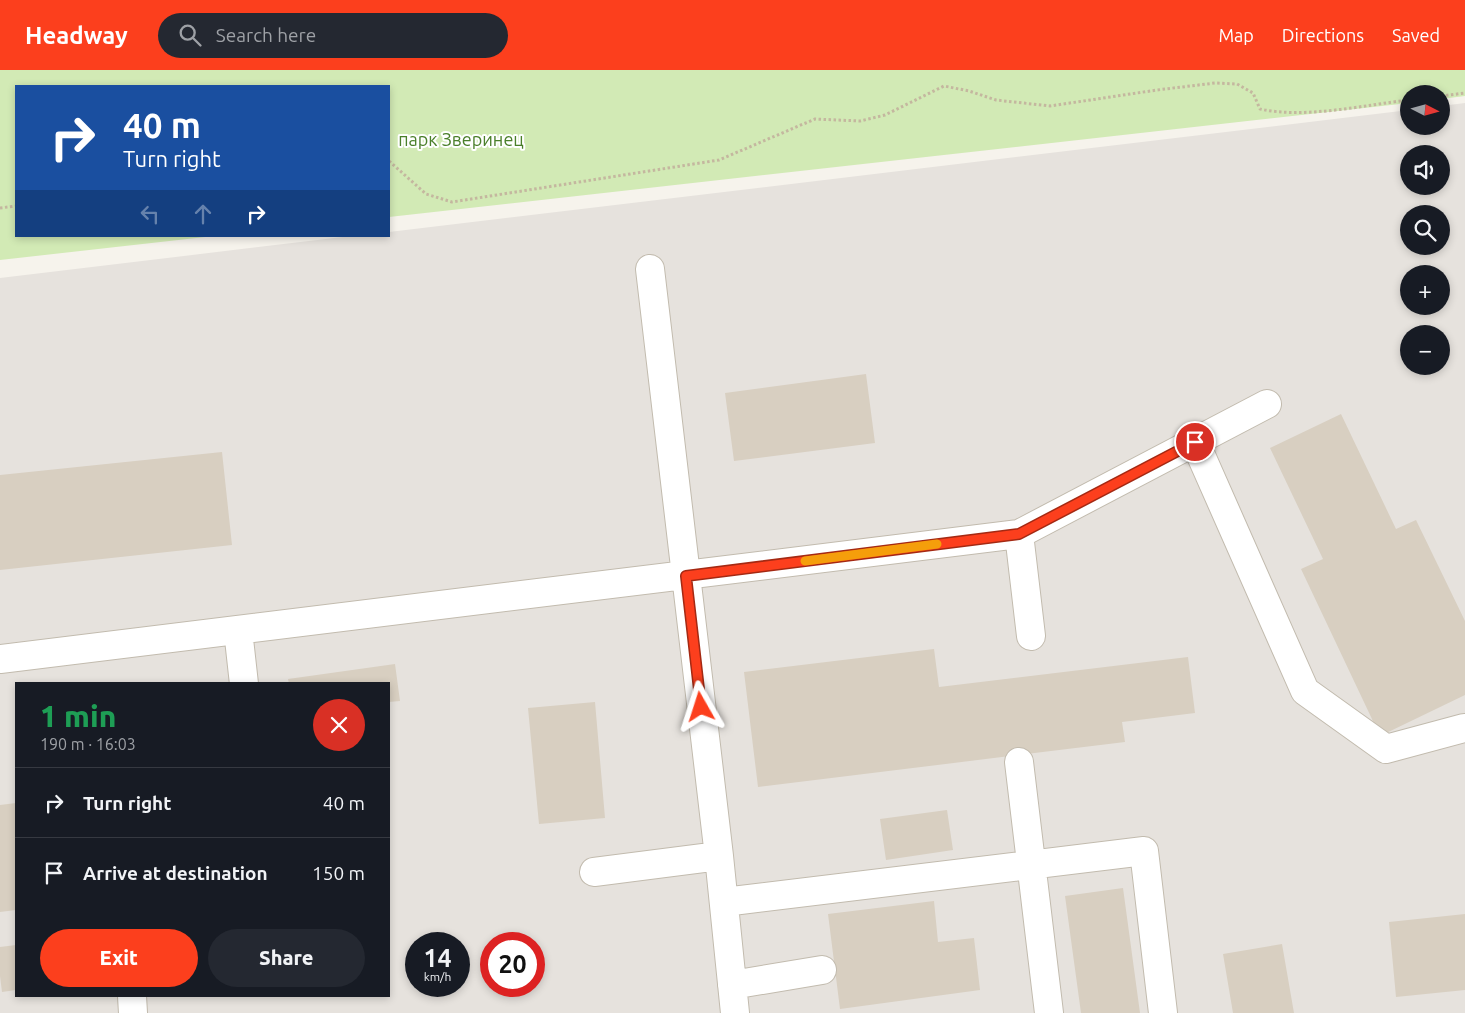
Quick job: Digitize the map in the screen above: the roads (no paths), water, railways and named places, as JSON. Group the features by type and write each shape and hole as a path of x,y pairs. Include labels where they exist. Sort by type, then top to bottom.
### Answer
{"lane":[{"path":"650,269 724,902 735,1013"},
{"path":"0,659 1019,534 1267,404"},
{"path":"1195,442 1306,691 1386,749 1464,728"},
{"path":"1019,534 1031,636"},
{"path":"238,630 244,682"},
{"path":"1019,762 1049,1013"},
{"path":"724,902 1144,851 1163,1013"},
{"path":"594,872 718,856"},
{"path":"732,985 822,970"},
{"path":"132,997 133,1013"}],"park label":[{"name":"парк Зверинец","path":"461,139"}]}
